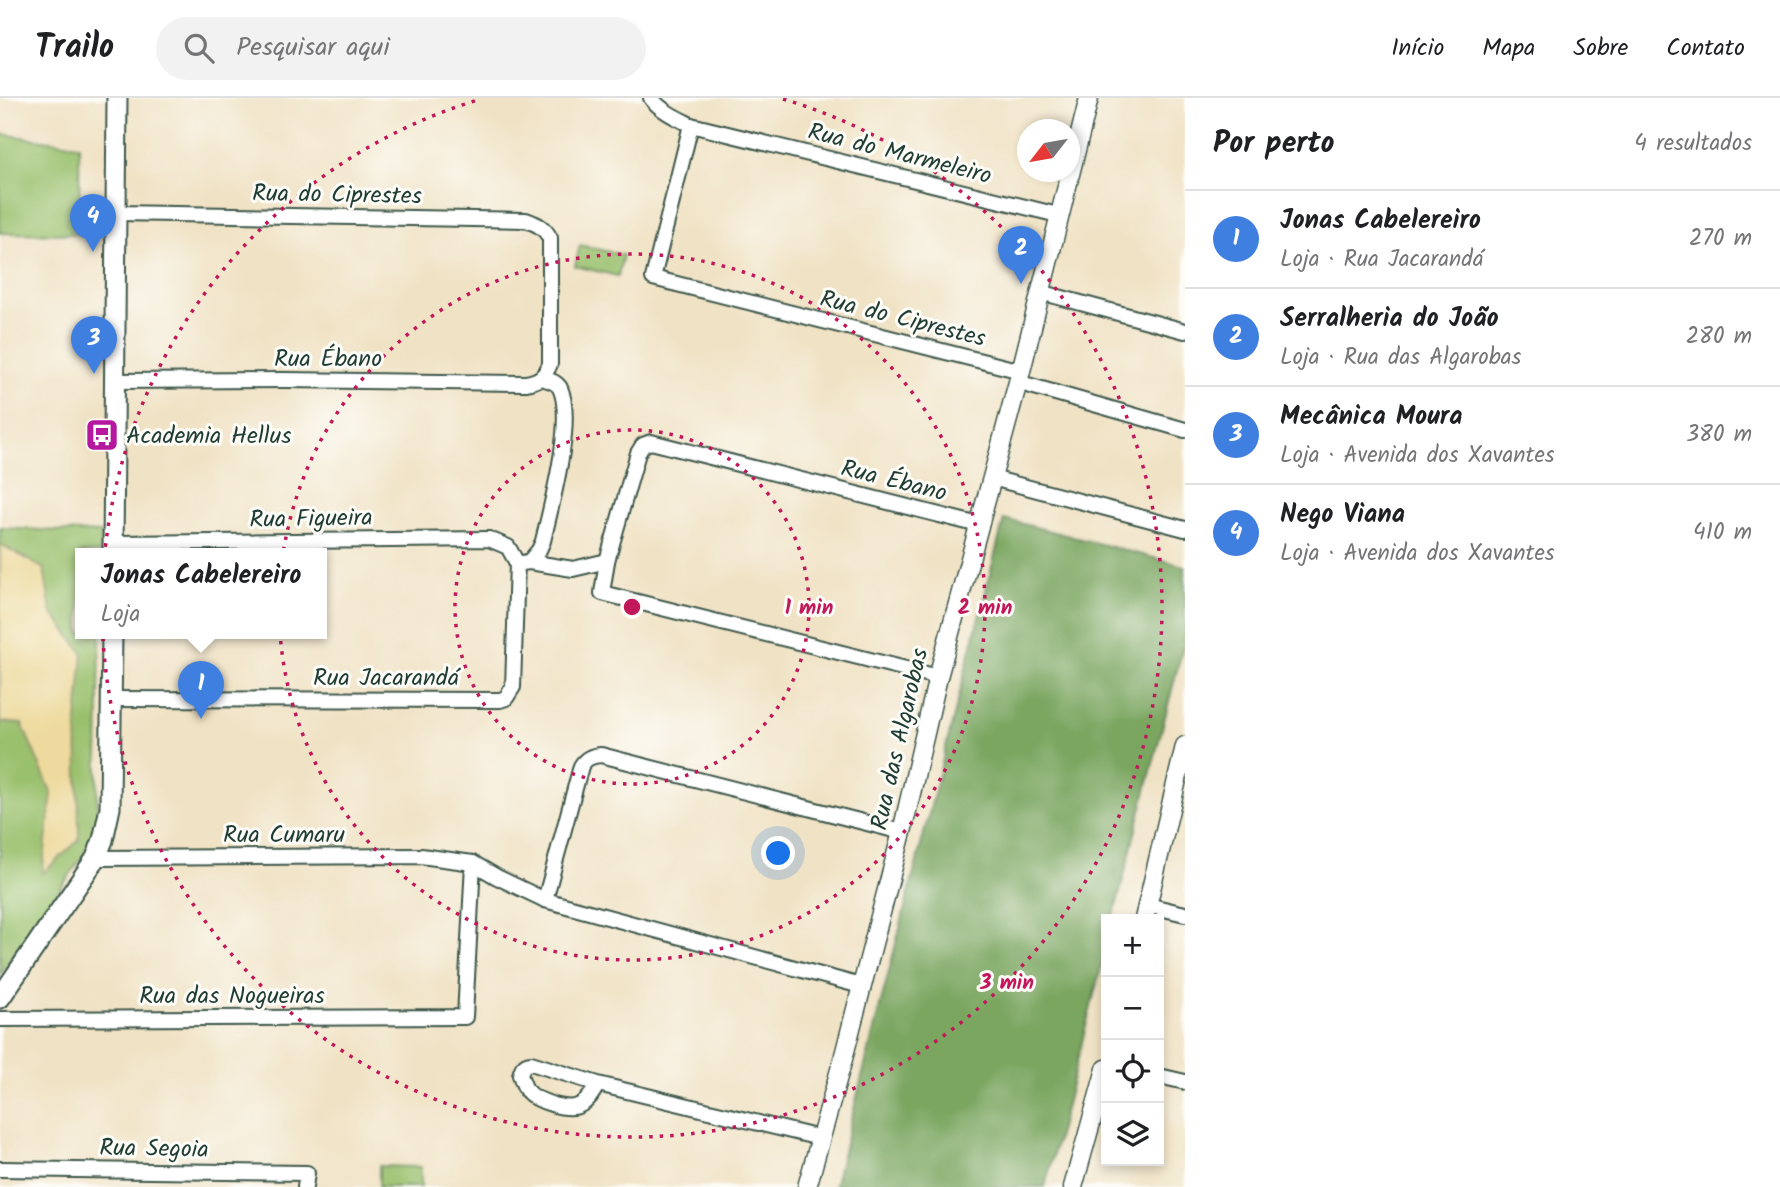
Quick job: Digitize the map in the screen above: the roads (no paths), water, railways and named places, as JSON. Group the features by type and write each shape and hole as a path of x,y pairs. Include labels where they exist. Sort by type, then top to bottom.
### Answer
{"main road":[{"path":"113,548 117,98"},
{"path":"0,998 96,858 103,840 110,808 111,639"}],"street":[{"name":"Rua do Marmeleiro","path":"651,98 672,116 691,125 1058,215"},
{"name":"Rua das Algarobas","path":"807,1187 902,832 938,677 1019,377 1089,98"},
{"name":"Rua do Ciprestes","path":"691,125 653,278 1019,377 1185,430"},
{"name":"Rua do Ciprestes","path":"116,213 526,220 537,224 545,229 551,238 550,364 541,378"},
{"path":"1040,292 1185,331"},
{"name":"Rua Ébano","path":"115,381 526,383 541,378"},
{"path":"523,563 539,550 543,541 562,453 565,410 559,387 553,381 541,378"},
{"name":"Rua Ébano","path":"607,561 638,453 643,445 651,442 979,525"},
{"path":"992,478 1185,529"},
{"name":"Rua Figueira","path":"113,548 489,539 508,547 523,563"},
{"path":"523,563 573,569 607,561 603,593 938,677"},
{"name":"Rua Jacarandá","path":"111,699 500,700 506,698 513,687 523,563"},
{"path":"1184,751 1145,912 1185,914"},
{"path":"545,900 581,766 592,756 601,755 902,832"},
{"name":"Rua Cumaru","path":"96,858 421,856 473,863"},
{"path":"473,863 545,900 861,986"},
{"name":"Rua das Nogueiras","path":"0,1019 465,1017 473,863"},
{"path":"598,1084 581,1105 570,1108 538,1100 526,1090 520,1075 522,1067 531,1063 598,1084 820,1138"},
{"path":"1164,1077 1185,1082"},
{"path":"1073,1187 1101,1087"},
{"name":"Rua Segoia","path":"0,1169 306,1180"}],"place":[{"name":"Nego Viana","path":"93,252"},
{"name":"Serralheria do João","path":"1021,284"},
{"name":"Mecânica Moura","path":"94,374"},
{"name":"Academia Hellus","path":"102,435"},
{"name":"Jonas Cabelereiro","path":"201,719"}]}
